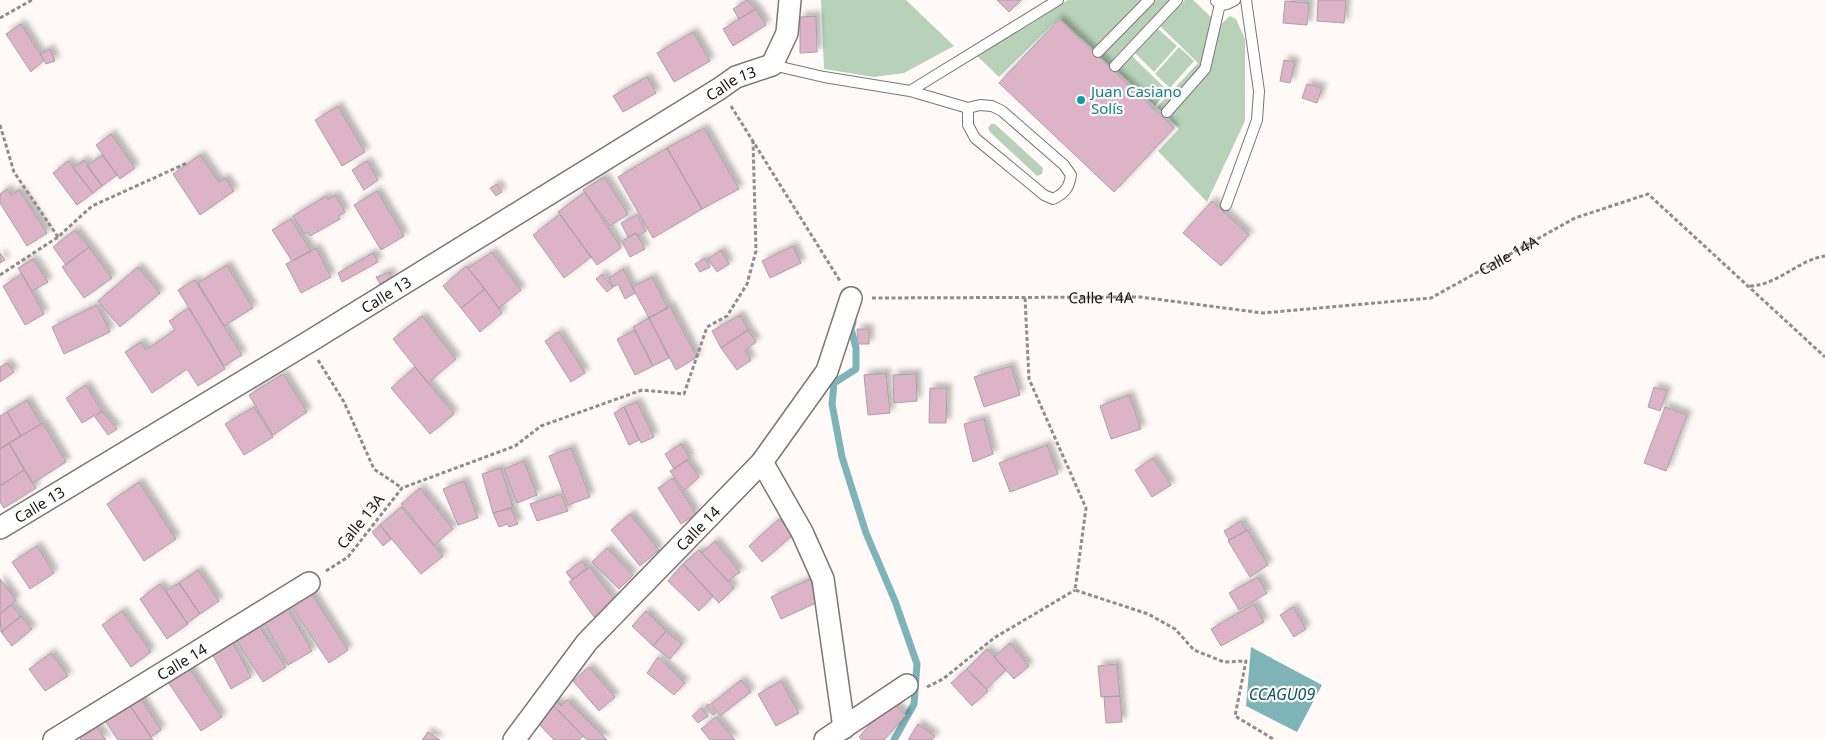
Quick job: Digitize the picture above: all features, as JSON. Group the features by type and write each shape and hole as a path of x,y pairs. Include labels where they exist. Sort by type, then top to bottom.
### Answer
{"street":[{"path":"772,65 787,33 790,0"},
{"name":"Calle 13","path":"0,527 307,343 720,89 736,77 772,65"},
{"name":"Calle 14","path":"514,740 587,642 762,462 826,371 850,298"},
{"path":"762,462 802,532 823,579 844,728"},
{"name":"Calle 14","path":"54,740 309,583"},
{"path":"825,740 916,686"}],"lane":[{"path":"910,91 1058,0"},
{"path":"1098,52 1149,0"},
{"path":"1115,66 1177,0"},
{"path":"1167,112 1204,69 1218,2 1225,5 1235,0"},
{"path":"1226,205 1257,120 1259,91 1246,0"},
{"path":"772,65 824,77 910,91 968,108 980,105 992,106 1002,111 1064,165 1071,175 1069,187 1062,195 1053,199 1032,186 975,138 968,125 968,108"}],"path":[{"path":"0,18 32,0"},
{"path":"720,89 850,298"},
{"path":"0,125 14,172 58,237"},
{"path":"307,343 344,402 374,470 402,488 515,446 541,426 642,390 684,394 708,328 727,316 747,284 756,251 753,140"},
{"path":"0,275 58,237 92,206 187,163"},
{"name":"Calle 14A","path":"850,298 1140,298 1263,312 1431,298 1575,218 1648,194 1749,286"},
{"path":"1749,286 1782,276 1816,258 1825,256"},
{"path":"1749,286 1825,357"},
{"path":"1025,298 1029,379 1086,508 1075,590"},
{"name":"Calle 13A","path":"309,583 348,557 402,488"},
{"path":"916,686 943,679 994,638 1075,590 1148,614 1175,629 1194,650 1224,662 1246,661 1235,716 1275,740"}],"green space":[{"path":"821,0 906,0 954,46 904,73 874,77 824,69"},
{"path":"1068,0 1142,0 1093,49 1059,18 999,77 976,55"},
{"path":"1155,0 1170,0 1109,65 1100,57"},
{"path":"1185,0 1193,0 1212,18 1201,67 1161,111 1157,107 1198,63 1160,26"},
{"path":"1230,16 1236,19 1245,39 1245,121 1207,202 1158,151 1179,129 1168,117 1209,72 1220,25"},
{"path":"1157,28 1177,46 1154,72 1134,52"},
{"path":"1179,47 1194,61 1170,88 1155,74"},
{"path":"1132,56 1168,91 1155,106 1117,71"},
{"path":"991,124 995,124 1043,168 1042,174 1037,176 990,132 988,128"}],"water":[{"name":"CCAGU09","path":"1251,647 1322,685 1297,732 1246,706"}],"building":[{"path":"747,0 755,9 739,19 733,9"},
{"path":"997,0 1021,0 1009,12"},
{"path":"1318,0 1346,0 1344,23 1317,21"},
{"path":"1285,1 1309,3 1307,25 1283,23"},
{"path":"756,9 766,25 733,46 723,29"},
{"path":"816,16 817,52 800,53 800,17"},
{"name":"Juan Casiano Solís","path":"1059,19 1174,128 1114,192 999,83"},
{"path":"21,24 44,60 31,72 6,34"},
{"path":"693,32 710,61 674,82 657,53"},
{"path":"50,49 55,61 46,64 40,54"},
{"path":"1284,60 1295,62 1290,83 1280,81"},
{"path":"647,77 656,93 623,112 613,96"},
{"path":"1307,84 1322,88 1317,103 1302,98"},
{"path":"338,106 365,152 342,166 315,120"},
{"path":"704,128 739,189 702,209 667,148"},
{"path":"111,134 135,168 120,179 96,145"},
{"path":"667,148 702,209 653,238 618,177"},
{"path":"102,155 117,175 102,186 87,166"},
{"path":"200,155 219,182 225,178 234,191 200,215 173,174"},
{"path":"84,160 102,186 93,193 73,168"},
{"path":"68,161 93,193 77,205 53,173"},
{"path":"367,161 378,180 364,190 352,170"},
{"path":"604,177 628,214 610,226 583,190"},
{"path":"497,184 502,192 496,196 490,188"},
{"path":"7,189 11,195 19,190 47,233 27,246 0,203 0,194"},
{"path":"377,191 404,236 381,250 354,205"},
{"path":"585,192 621,248 597,265 558,212"},
{"path":"335,195 345,212 338,216 340,219 310,236 308,232 304,234 293,216 326,196 328,200"},
{"path":"1212,201 1249,235 1221,266 1183,233"},
{"path":"560,214 591,257 564,278 533,235"},
{"path":"637,215 646,231 638,236 636,233 628,237 621,223"},
{"path":"291,219 311,251 292,261 272,230"},
{"path":"75,230 89,247 66,265 53,247"},
{"path":"636,233 645,249 630,257 622,241"},
{"path":"793,246 801,263 770,278 762,261"},
{"path":"89,247 112,278 84,298 62,267"},
{"path":"316,248 331,277 301,293 286,264"},
{"path":"721,250 729,264 717,272 708,259"},
{"path":"492,252 521,290 499,308 468,268"},
{"path":"0,253 5,260 0,263"},
{"path":"373,253 378,262 342,282 338,273"},
{"path":"705,258 710,267 700,272 695,264"},
{"path":"33,259 48,282 32,291 18,268"},
{"path":"227,265 253,308 224,326 198,283"},
{"path":"466,266 485,289 461,308 443,286"},
{"path":"138,267 160,293 120,327 98,301"},
{"path":"623,269 635,293 625,299 618,284 613,287 609,278"},
{"path":"390,272 392,279 380,284 376,277"},
{"path":"22,274 44,314 25,325 3,286"},
{"path":"602,274 613,287 607,292 596,279"},
{"path":"652,277 668,308 649,318 632,287"},
{"path":"195,280 242,355 224,366 178,290"},
{"path":"485,289 502,313 480,332 461,308"},
{"path":"97,305 110,332 64,354 52,327"},
{"path":"670,306 697,357 676,370 649,318"},
{"path":"189,308 225,369 198,386 187,369 152,393 125,352 141,342 146,350 175,330 169,321"},
{"path":"740,315 748,330 721,348 712,331"},
{"path":"422,316 456,359 428,383 393,339"},
{"path":"649,318 669,358 653,366 633,327"},
{"path":"857,329 869,329 869,344 858,344"},
{"path":"635,330 653,366 635,375 617,339"},
{"path":"748,330 756,342 745,350 751,360 737,370 721,348"},
{"path":"559,332 585,373 571,382 545,341"},
{"path":"7,363 14,372 0,382 0,367"},
{"path":"1011,366 1020,395 984,407 974,377"},
{"path":"415,367 454,414 430,434 391,388"},
{"path":"886,373 890,413 868,415 864,375"},
{"path":"283,374 307,412 273,435 249,395"},
{"path":"916,374 917,401 894,403 893,375"},
{"path":"86,385 102,411 82,423 66,398"},
{"path":"1654,387 1667,391 1660,411 1648,407"},
{"path":"930,388 947,388 946,423 929,423"},
{"path":"1129,395 1141,429 1111,439 1100,406"},
{"path":"27,400 41,424 21,436 7,412"},
{"path":"637,402 654,437 641,443 624,407"},
{"path":"254,407 273,437 244,455 225,424"},
{"path":"624,407 639,440 629,445 614,413"},
{"path":"1665,407 1687,415 1666,471 1644,463"},
{"path":"102,411 117,429 108,435 95,417"},
{"path":"7,412 21,436 0,449 0,416"},
{"path":"984,419 993,454 973,462 964,424"},
{"path":"43,423 66,462 33,483 9,443"},
{"path":"9,443 24,470 0,486 0,449"},
{"path":"681,444 690,458 674,469 665,454"},
{"path":"1047,445 1058,474 1010,492 999,463"},
{"path":"571,448 590,497 568,505 549,456"},
{"path":"1153,458 1171,485 1152,497 1135,470"},
{"path":"687,460 699,477 684,491 670,471"},
{"path":"524,461 537,495 517,503 504,469"},
{"path":"501,468 513,507 493,513 482,474"},
{"path":"24,470 36,488 4,508 0,502 0,486"},
{"path":"673,478 696,514 681,524 658,488"},
{"path":"464,481 478,518 458,525 443,489"},
{"path":"139,482 176,539 144,561 107,504"},
{"path":"420,488 453,529 434,545 401,504"},
{"path":"561,494 568,511 537,521 530,504"},
{"path":"401,507 443,556 421,574 380,525"},
{"path":"511,508 518,524 509,527 508,524 499,527 493,513"},
{"path":"630,514 659,550 640,566 611,530"},
{"path":"779,519 793,535 762,562 749,546"},
{"path":"1241,521 1246,531 1229,540 1224,531"},
{"path":"380,525 391,539 383,546 372,532"},
{"path":"1247,530 1268,565 1250,577 1228,541"},
{"path":"715,541 740,572 728,581 702,553"},
{"path":"37,546 54,573 30,589 12,562"},
{"path":"607,548 633,575 619,589 592,562"},
{"path":"699,550 734,588 719,603 683,564"},
{"path":"582,561 587,568 572,580 566,572"},
{"path":"683,564 713,596 699,611 668,581"},
{"path":"590,567 615,601 594,617 569,582"},
{"path":"198,570 219,601 200,614 179,583"},
{"path":"1258,577 1267,593 1239,610 1229,593"},
{"path":"0,579 16,600 0,614"},
{"path":"810,579 820,601 781,619 771,597"},
{"path":"179,583 200,614 187,623 166,591"},
{"path":"160,584 188,624 167,639 140,599"},
{"path":"308,588 348,650 329,663 288,601"},
{"path":"285,604 312,651 288,665 261,617"},
{"path":"1254,604 1264,622 1221,646 1211,629"},
{"path":"11,605 21,616 1,632 0,614"},
{"path":"1293,607 1306,629 1294,637 1280,615"},
{"path":"122,611 151,652 131,667 102,625"},
{"path":"646,611 666,631 653,646 632,626"},
{"path":"21,616 32,629 12,646 1,632"},
{"path":"256,621 286,667 263,682 233,635"},
{"path":"666,631 682,644 670,659 653,646"},
{"path":"231,639 251,677 231,689 210,650"},
{"path":"1010,643 1029,666 1014,679 994,657"},
{"path":"987,649 1006,670 986,689 967,669"},
{"path":"51,653 68,676 45,691 29,669"},
{"path":"658,657 685,683 674,695 647,673"},
{"path":"1117,664 1120,696 1101,697 1098,666"},
{"path":"187,665 222,717 201,731 166,679"},
{"path":"589,667 615,697 599,711 573,681"},
{"path":"967,669 988,691 972,706 951,683"},
{"path":"741,680 751,692 720,716 711,704"},
{"path":"781,681 799,713 776,726 758,694"},
{"path":"1120,696 1122,722 1106,723 1104,697"},
{"path":"140,697 161,730 151,737 129,704"},
{"path":"555,700 561,706 567,700 607,740 587,740 552,704"},
{"path":"890,701 906,715 884,740 862,740 859,737"},
{"path":"129,704 153,740 118,740 105,721"},
{"path":"552,704 583,736 579,740 554,740 535,720"},
{"path":"709,704 716,713 713,715 706,706"},
{"path":"701,708 708,716 698,723 692,716"},
{"path":"716,717 735,740 710,740 701,729"},
{"path":"918,724 935,736 932,740 908,740"},
{"path":"97,727 106,740 81,740 80,738"},
{"path":"428,732 440,740 422,740"}],"waterway":[{"path":"853,322 851,329 856,348 856,369 834,383 832,404 842,457 866,533 895,601 917,664 914,704 894,740"}],"place":[{"name":"Juan Casiano Solís","path":"1081,100"}]}
